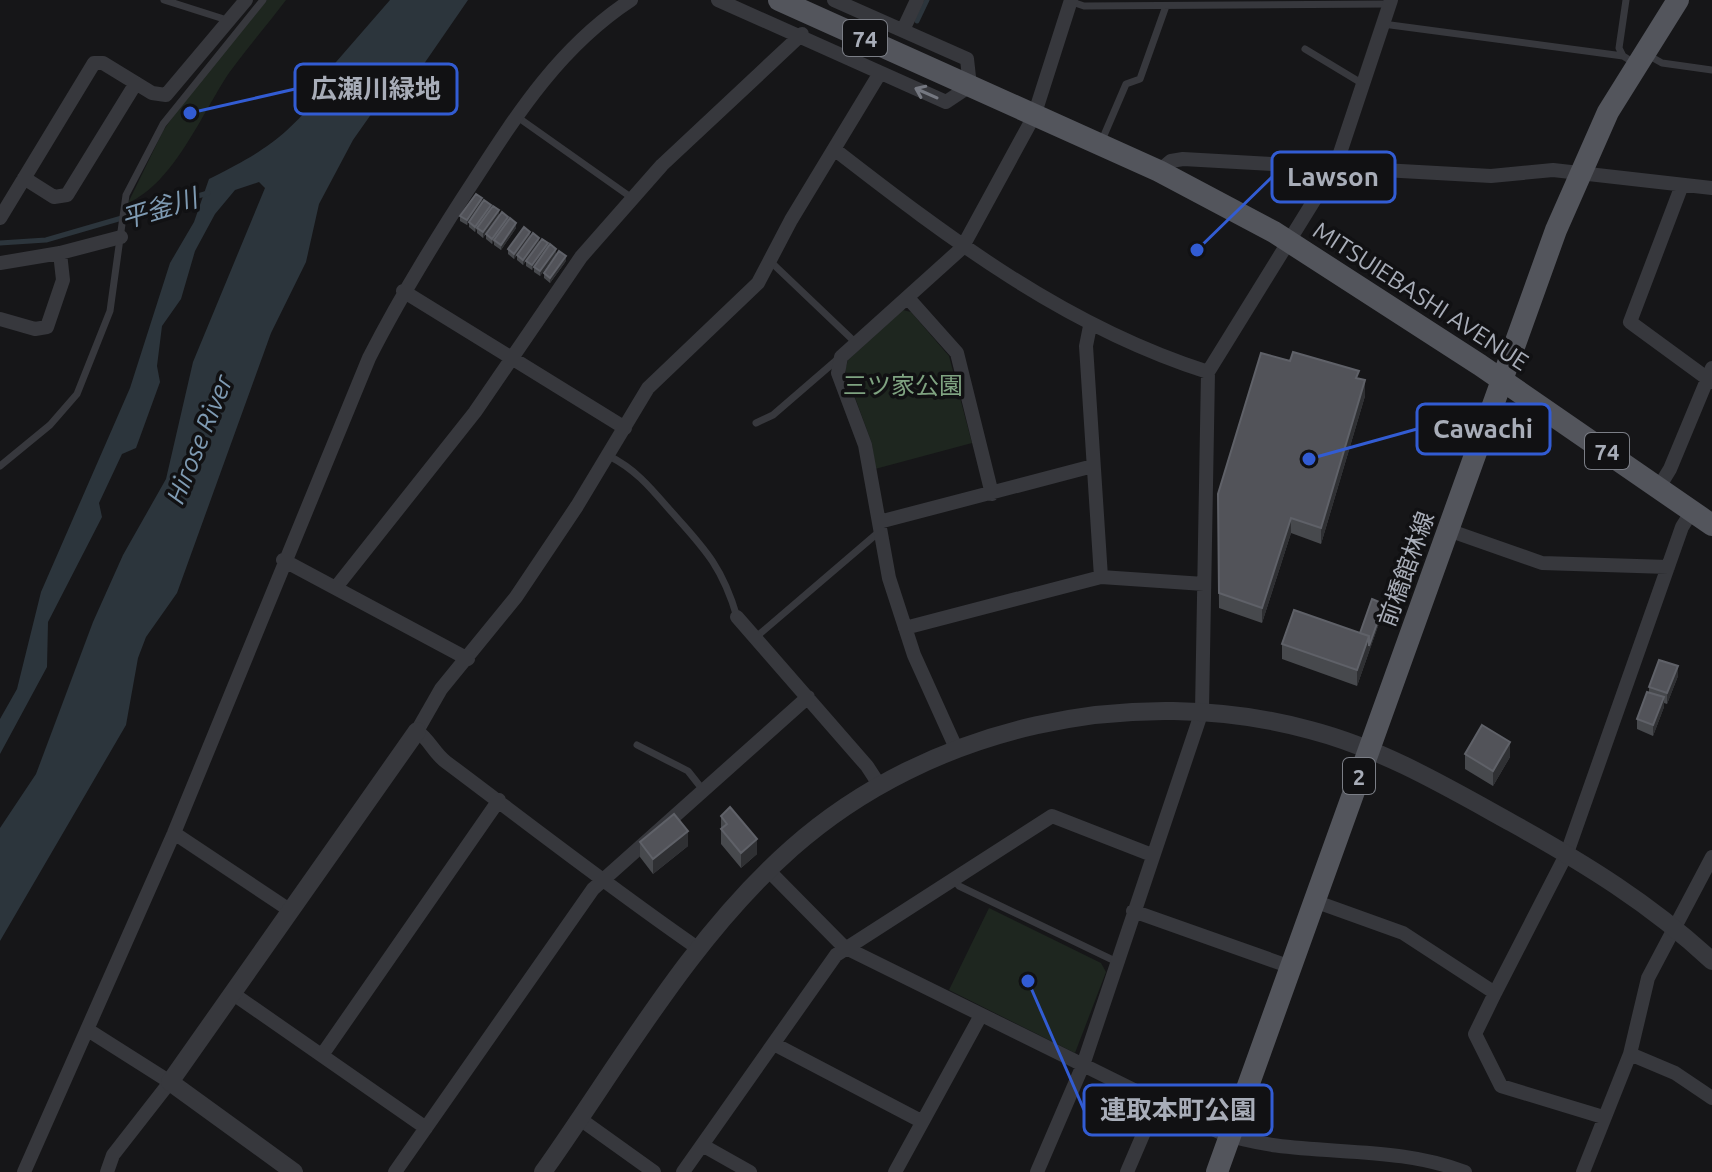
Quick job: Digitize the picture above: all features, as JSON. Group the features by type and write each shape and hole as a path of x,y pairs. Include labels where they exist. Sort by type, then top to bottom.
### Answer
{"main road":[{"name":"MITSUIEBASHI AVENUE","path":"779,0 1159,171 1290,241 1501,379 1712,525"},
{"name":"前橋館林線","path":"1217,1172 1501,379 1579,174 1635,58 1678,0"}],"street":[{"path":"0,218 94,63 103,63 160,96 166,95 246,0"},
{"path":"24,1172 174,833 283,560 369,358 403,291 515,115 575,46 631,0"},
{"path":"718,0 802,34 946,102 960,81 967,59 855,4 834,0"},
{"path":"903,30 917,0"},
{"path":"956,748 914,655 889,578 865,445 838,373 841,357 962,248 1034,116 1070,1"},
{"path":"1037,1172 1083,1065 1202,711 1208,372 1336,165 1390,2"},
{"path":"337,586 475,412 556,290 632,198 802,34"},
{"path":"107,1172 113,1155 170,1082 291,911 417,731 435,698 516,597 609,456 648,388 673,361 735,307 772,263 791,220 880,73"},
{"path":"24,178 54,197 67,195 136,83"},
{"path":"834,149 962,248 1090,326 1208,372"},
{"path":"1159,171 1171,161 1183,159 1336,165 1491,176 1553,170 1712,188"},
{"path":"1659,487 1670,469 1710,376 1630,322 1682,185"},
{"path":"0,263 60,253 121,232"},
{"path":"0,319 35,329 47,327 63,280 60,253"},
{"path":"403,291 625,428"},
{"path":"908,298 957,353 992,494"},
{"path":"1090,326 1086,346 1101,577"},
{"path":"879,527 1093,466"},
{"path":"1603,1117 1501,1086 1475,1034 1567,853 1668,567 1692,511"},
{"path":"1448,530 1542,563 1668,567"},
{"path":"283,560 337,586 468,659"},
{"path":"905,628 1101,577 1204,584"},
{"path":"737,617 808,697 880,786"},
{"path":"395,1172 601,881 808,697"},
{"path":"543,1172 699,949 768,870 816,829 880,786 956,748 1082,716 1202,711 1267,719 1369,749 1448,787 1567,853 1635,896 1712,961"},
{"path":"417,731 442,759 601,881 699,949"},
{"path":"322,1055 499,800"},
{"path":"683,1172 844,947 1052,816 1152,855"},
{"path":"174,833 291,911"},
{"path":"1583,1172 1630,1054 1648,978 1712,857"},
{"path":"768,870 844,947 980,1017 1230,1136 1400,1155 1442,1163 1465,1172"},
{"path":"1314,901 1403,933 1495,993"},
{"path":"1133,911 1291,967"},
{"path":"232,993 426,1128"},
{"path":"895,1172 980,1017"},
{"path":"88,1030 170,1082 294,1172"},
{"path":"774,1044 921,1121"},
{"path":"1630,1054 1675,1073 1712,1098"},
{"path":"1127,1172 1157,1102"},
{"path":"580,1119 654,1172"},
{"path":"702,1145 750,1172"}],"lane":[{"path":"164,0 229,21"},
{"path":"0,466 50,425 77,394 105,330 121,232 122,204 163,124 263,0"},
{"path":"1626,0 1619,48 1635,58"},
{"path":"1070,1 1084,6 1390,2"},
{"path":"1100,145 1126,84 1140,79 1166,6"},
{"path":"1383,24 1712,70"},
{"path":"1305,49 1363,84"},
{"path":"515,115 632,198"},
{"path":"772,263 857,344"},
{"path":"756,423 773,415 841,357"},
{"path":"609,456 646,480 706,548 720,571 737,617"},
{"path":"755,638 879,527"},
{"path":"637,745 688,771 703,790"},
{"path":"952,878 959,886 1117,962"}],"green space":[{"path":"267,0 286,0 229,73 173,164 144,193 128,203 163,131 187,96"},
{"name":"三ツ家公園","path":"903,310 911,312 949,356 972,443 875,469 872,444 845,370 848,360"},
{"path":"989,908 1101,963 1106,972 1075,1053 949,990"}],"water":[{"name":"Hirose River","path":"390,0 468,0 417,74 379,103 353,140 319,204 306,262 271,333 177,593 146,637 138,658 126,725 0,941 0,828 36,774 93,622 123,555 166,479 193,362 265,188 259,182 235,190 215,214 195,251 181,299 162,326 157,366 160,382 136,448 122,454 99,503 102,517 48,622 47,667 0,754 0,719 17,689 41,592 130,388 170,263 194,222 209,179 256,154 294,124 318,96 310,87 323,77"}],"building":[{"path":"476,194 482,198 467,220 460,216"},
{"path":"484,200 491,205 475,227 469,222"},
{"path":"493,206 499,210 483,232 477,228"},
{"path":"502,212 508,217 492,239 486,234"},
{"path":"510,218 516,223 501,245 494,240"},
{"path":"524,227 530,232 514,254 508,249"},
{"path":"533,233 539,238 523,260 517,255"},
{"path":"542,239 548,243 532,265 526,261"},
{"path":"550,244 556,249 540,271 534,267"},
{"path":"559,251 566,256 550,278 544,273"},
{"path":"1293,352 1359,371 1356,378 1365,380 1321,528 1291,518 1262,608 1219,593 1218,494 1261,353 1290,361"},
{"path":"1372,599 1384,604 1369,646 1369,636 1360,633"},
{"path":"1294,610 1369,636 1357,670 1282,644"},
{"path":"1659,660 1678,666 1667,693 1649,687"},
{"path":"1647,692 1664,697 1653,725 1637,719"},
{"path":"1482,725 1510,742 1493,771 1465,754"},
{"path":"730,807 757,839 741,853 721,829 727,824 721,816"},
{"path":"674,814 688,831 653,859 640,842"}],"waterway":[{"path":"917,21 927,0"},
{"name":"平釜川","path":"0,243 46,240 208,193"}],"place":[{"name":"広瀬川緑地","path":"190,113"},
{"name":"Lawson","path":"1197,250"},
{"name":"Cawachi","path":"1309,459"},
{"name":"連取本町公園","path":"1028,981"}]}
